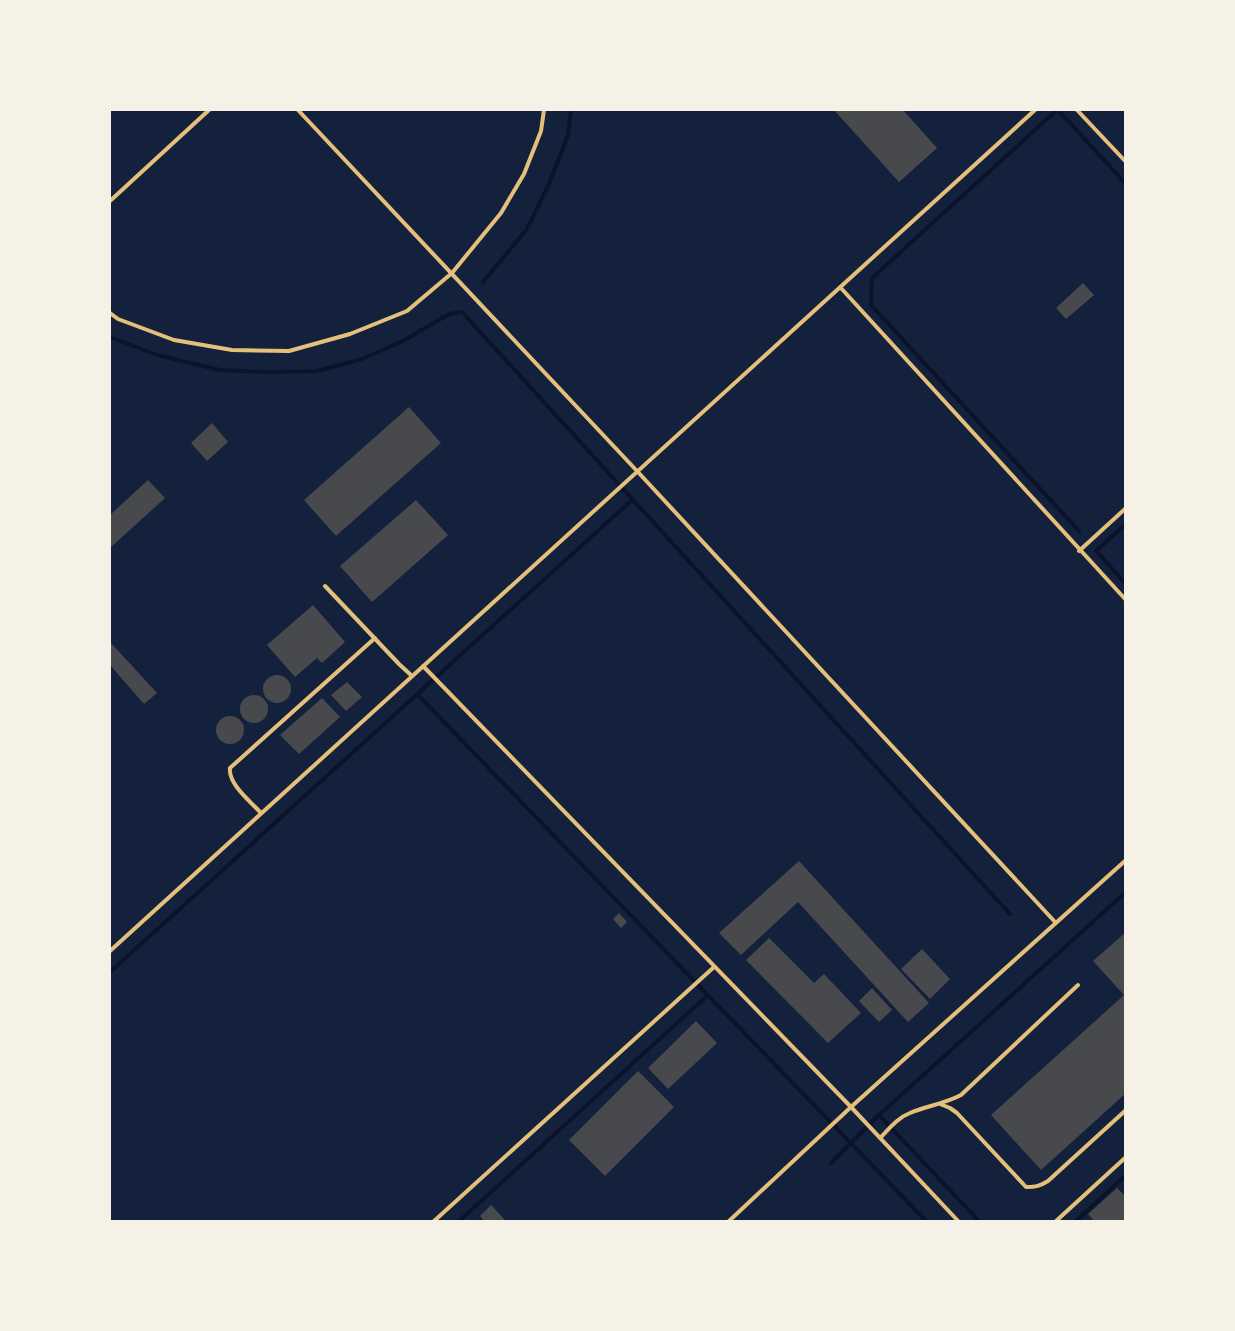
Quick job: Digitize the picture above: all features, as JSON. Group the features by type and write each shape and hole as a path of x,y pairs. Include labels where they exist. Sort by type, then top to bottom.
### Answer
{"lane":[{"path":"110,201 209,110"},
{"path":"298,110 638,471 1056,923"},
{"path":"110,313 118,319 174,340 232,350 289,351 350,334 407,311 452,273 501,213 524,174 541,131 544,110"},
{"path":"110,951 1035,110"},
{"path":"1077,110 1125,162"},
{"path":"840,287 1125,600"},
{"path":"1079,551 1125,508"},
{"path":"325,586 412,676"},
{"path":"261,813 232,782 229,775 230,768 375,638"},
{"path":"423,666 959,1221"},
{"path":"728,1221 850,1107 1125,860"},
{"path":"433,1221 714,966"},
{"path":"880,1138 897,1120 908,1113 950,1101 961,1095 1078,985"},
{"path":"939,1104 957,1113 1026,1186 1033,1187 1048,1181 1125,1110"},
{"path":"1055,1221 1125,1157"}],"building":[{"path":"834,110 903,110 937,148 899,182"},
{"path":"1083,283 1094,295 1066,319 1056,308"},
{"path":"409,407 441,443 336,536 304,500"},
{"path":"212,423 228,442 207,461 191,443"},
{"path":"148,480 165,498 110,548 110,515"},
{"path":"416,500 448,535 372,602 340,566"},
{"path":"313,605 345,642 322,663 317,658 295,677 267,645"},
{"path":"111,643 157,693 144,704 110,665"},
{"path":"277,675 287,679 291,689 287,699 277,703 267,699 263,689 267,679"},
{"path":"347,682 362,697 346,711 331,695"},
{"path":"254,695 264,699 268,709 264,719 254,723 244,719 240,709 244,699"},
{"path":"322,698 340,717 299,754 280,735"},
{"path":"230,716 240,720 244,730 240,740 230,744 220,740 216,730 220,720"},
{"path":"799,861 929,1003 908,1022 798,902 741,955 719,933"},
{"path":"619,913 627,922 621,928 613,919"},
{"path":"1126,932 1126,1093 1041,1170 991,1115 1124,995 1093,961"},
{"path":"769,938 814,983 824,974 861,1013 828,1043 746,960"},
{"path":"922,949 950,979 930,999 901,969"},
{"path":"872,988 892,1010 879,1022 859,1001"},
{"path":"696,1021 717,1043 668,1089 648,1068"},
{"path":"638,1071 674,1107 605,1176 569,1140"},
{"path":"1117,1188 1126,1197 1126,1222 1095,1222 1088,1214"},
{"path":"491,1205 507,1222 485,1222 480,1216"}],"waterway":[{"path":"483,282 527,229 549,184 568,135 571,110"},
{"path":"1057,110 872,278 871,305 1079,531"},
{"path":"1058,110 1126,184"},
{"path":"110,337 157,355 220,370 317,371 362,359 403,341 449,314 462,312 1010,914"},
{"path":"110,972 632,500"},
{"path":"1126,524 1096,551 1126,584"},
{"path":"417,694 927,1222"},
{"path":"831,1163 879,1115 1126,892"},
{"path":"458,1222 708,995"},
{"path":"879,1115 980,1222"},
{"path":"1075,1222 1126,1175"}]}
